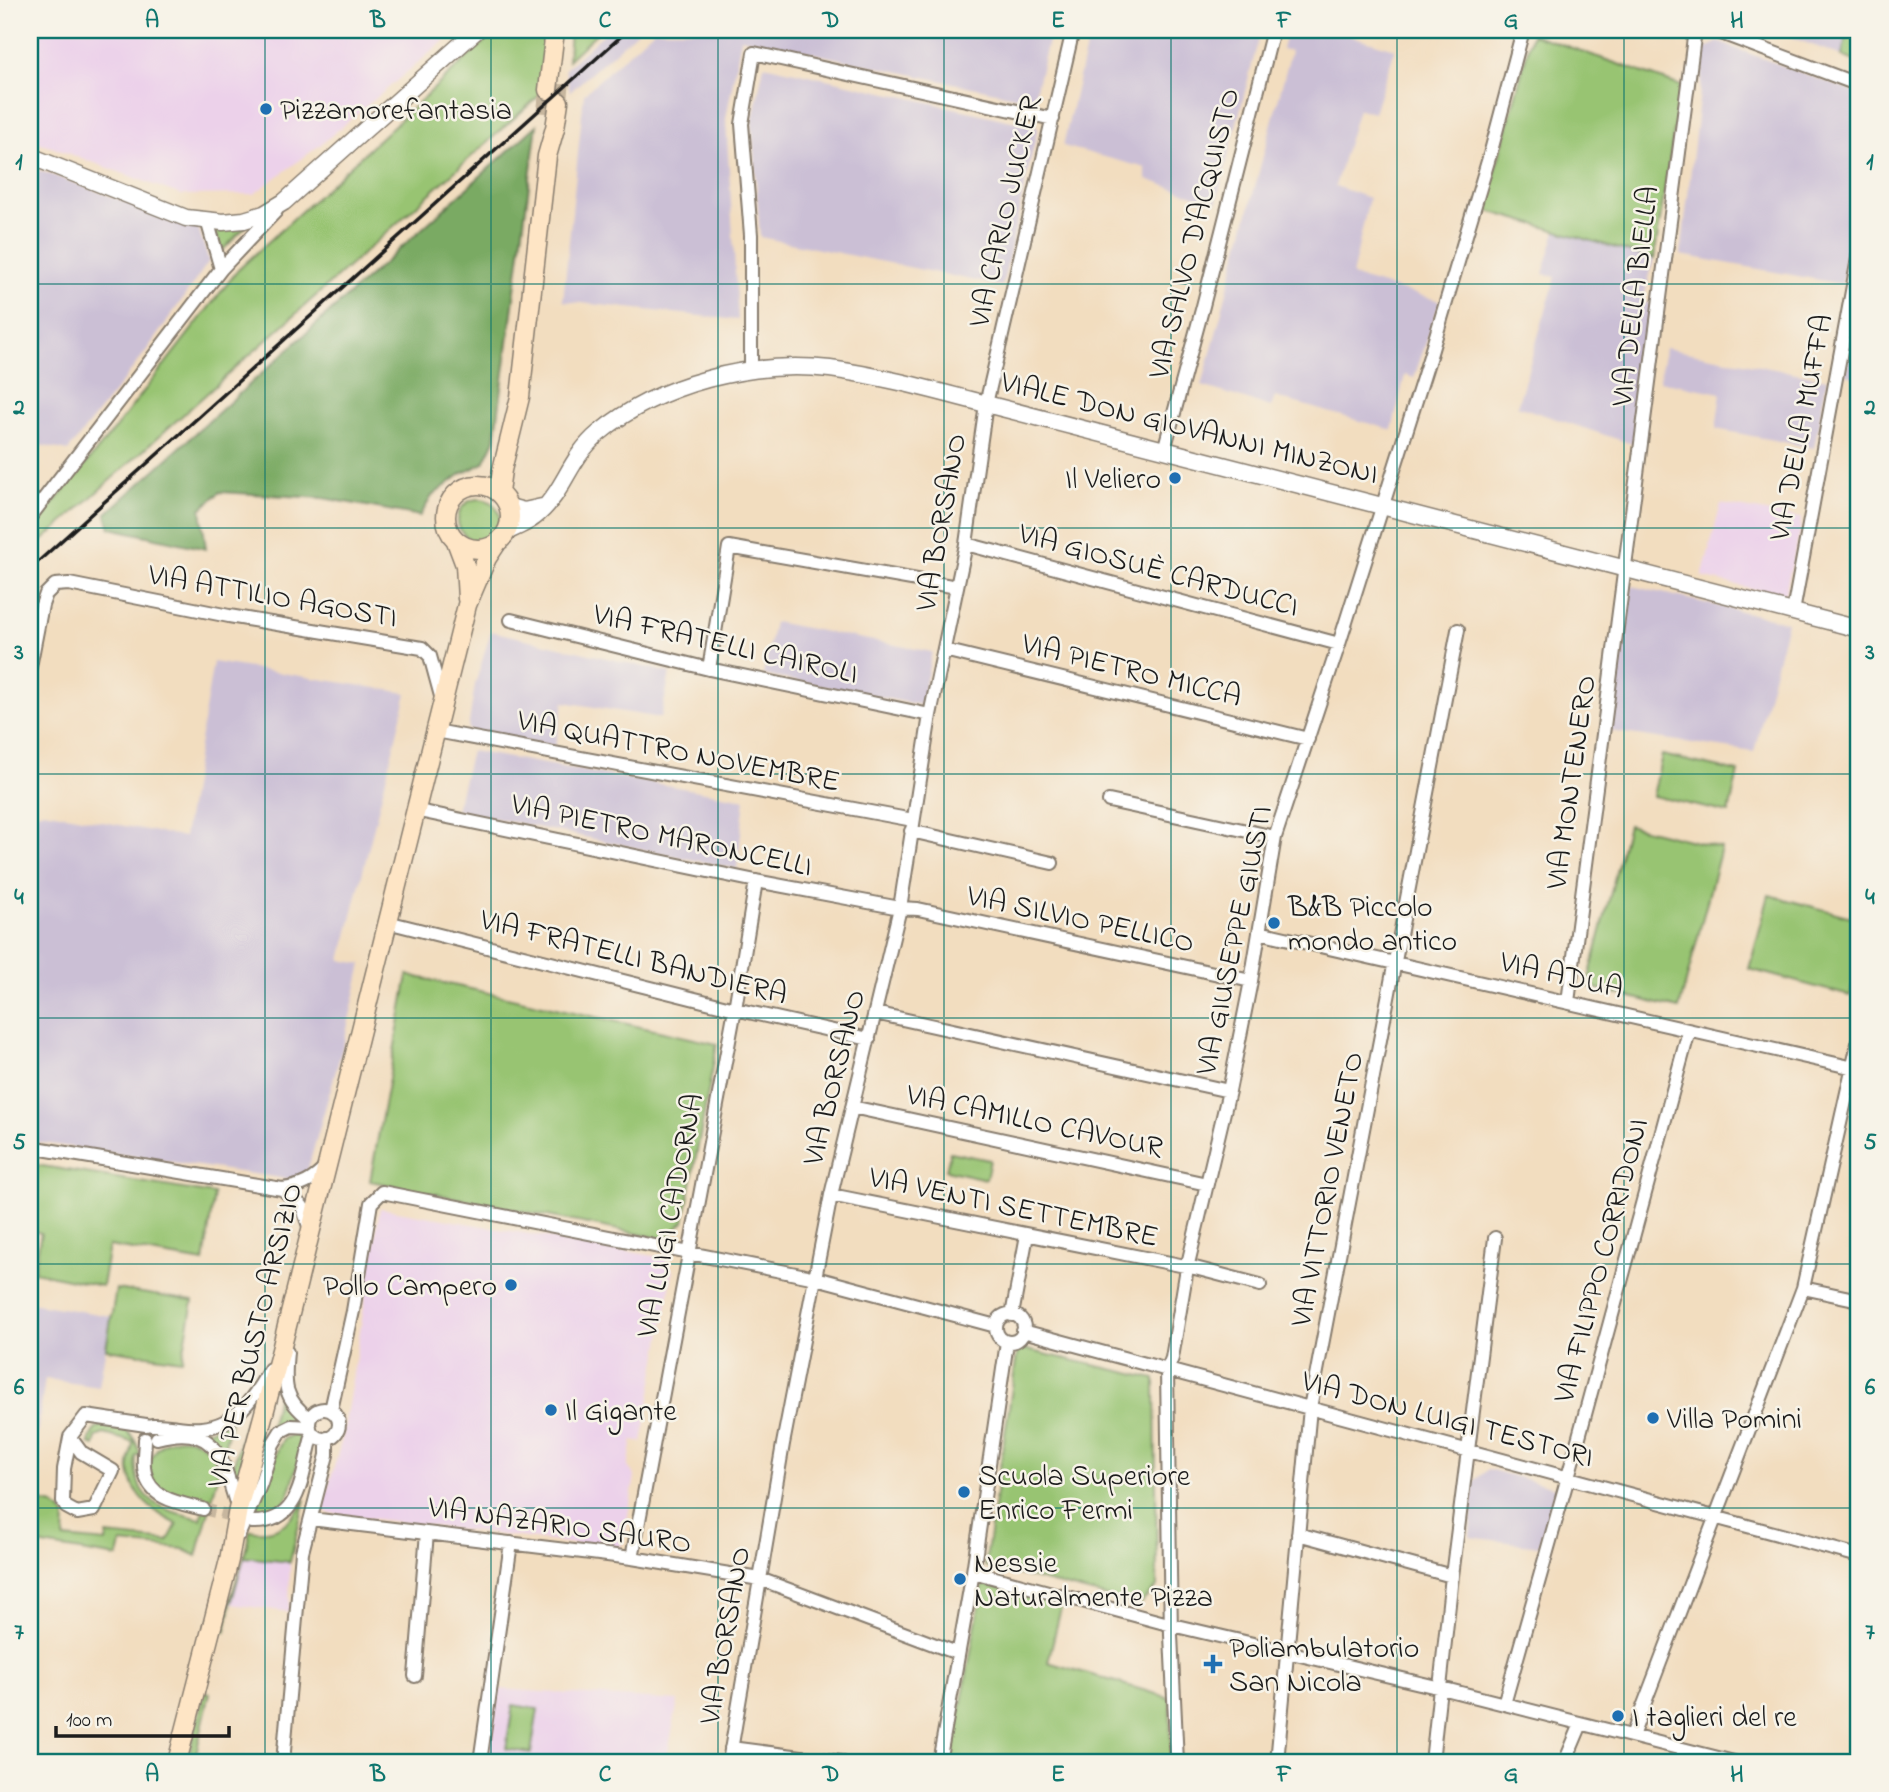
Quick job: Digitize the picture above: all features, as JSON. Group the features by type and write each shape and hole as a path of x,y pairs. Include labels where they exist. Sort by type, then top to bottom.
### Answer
{"main road":[{"path":"499,492 520,397 547,156 555,128 555,30"},
{"path":"553,96 566,30"},
{"path":"479,484 509,442"},
{"path":"387,922 467,605 487,558 502,538 510,516 509,508 499,492 490,486 479,484 458,491 446,510 449,532 456,541 465,565 467,605"},
{"path":"456,541 465,547 476,549 487,548 502,538"},
{"name":"VIA PER BUSTO ARSIZIO","path":"177,1762 229,1560 238,1509 281,1350 387,922"}],"street":[{"path":"30,517 221,270 284,202 477,30"},
{"name":"VIA CARLO JUCKER","path":"986,404 1073,30"},
{"name":"VIA SALVO D'ACQUISTO","path":"1164,450 1273,30"},
{"name":"VIA GIUSEPPE GIUSTI","path":"1177,1762 1167,1371 1172,1358 1187,1268 1251,981 1275,837 1426,370 1482,184 1523,30"},
{"name":"VIA DELLA BIELLA","path":"1625,569 1695,30"},
{"path":"1713,30 1859,85"},
{"path":"751,371 751,235 742,124 754,53 1052,119"},
{"path":"30,156 187,218 244,220 264,214 284,202"},
{"path":"207,220 221,270"},
{"name":"VIA DELLA MUFFA","path":"1793,612 1857,278 1859,253"},
{"name":"VIALE DON GIOVANNI MINZONI","path":"502,538 547,505 585,444 608,425 649,402 692,384 751,371 779,368 828,369 872,376 986,404 1859,629"},
{"name":"VIA BORSANO","path":"729,1762 783,1444 831,1195 900,908 930,715 966,544 986,404"},
{"path":"509,508 524,512 547,505"},
{"name":"VIA GIOSUÈ CARDUCCI","path":"966,544 1339,644"},
{"path":"709,669 729,547 957,587"},
{"name":"VIA MONTENERO","path":"1568,1002 1625,569"},
{"name":"VIA ATTILIO AGOSTI","path":"30,667 46,594 55,585 69,584 229,616 422,648 430,656 443,705"},
{"name":"VIA FRATELLI CAIROLI","path":"511,620 709,669 930,715"},
{"name":"VIA VITTORIO VENETO","path":"1277,1762 1310,1408 1458,629"},
{"name":"VIA PIETRO MICCA","path":"944,650 1308,739"},
{"name":"VIA QUATTRO NOVEMBRE","path":"436,731 912,826 1052,863"},
{"path":"1109,801 1275,837"},
{"name":"VIA PIETRO MARONCELLI","path":"414,810 900,908"},
{"name":"VIA LUIGI CADORNA","path":"632,1559 735,1009 756,881"},
{"name":"VIA SILVIO PELLICO","path":"900,908 918,909 1251,981"},
{"name":"VIA FRATELLI BANDIERA","path":"387,922 735,1009 869,1039"},
{"name":"VIA ADUA","path":"1259,932 1854,1068"},
{"path":"875,1013 1228,1091"},
{"name":"VIA FILIPPO CORRIDONI","path":"1504,1704 1689,1031"},
{"path":"1632,1736 1803,1288 1859,1039"},
{"name":"VIA CAMILLO CAVOUR","path":"852,1107 1207,1184"},
{"path":"30,1147 282,1189 306,1184 326,1167"},
{"path":"282,1189 302,1206 310,1229"},
{"path":"331,1410 353,1311 371,1203 382,1192 816,1278 996,1326"},
{"name":"VIA VENTI SETTEMBRE","path":"831,1195 1187,1268"},
{"path":"1012,1315 1027,1235"},
{"path":"1432,1762 1452,1576 1495,1238"},
{"path":"1187,1268 1260,1285"},
{"path":"1803,1288 1859,1300"},
{"path":"292,1300 284,1377 287,1393 295,1408 311,1426 327,1438"},
{"path":"1012,1315 1021,1320 1023,1331 1018,1340 1007,1342 999,1336 996,1326 1002,1317 1012,1315"},
{"name":"VIA DON LUIGI TESTORI","path":"1023,1331 1859,1556"},
{"path":"939,1762 973,1572 1007,1342"},
{"path":"149,1434 204,1429 238,1415 251,1401 281,1350"},
{"path":"252,1522 277,1519 293,1504 311,1426 321,1409 331,1410 338,1417 339,1427 333,1436 327,1438"},
{"path":"70,1437 80,1452 113,1471 94,1510 77,1513 66,1507 64,1469 70,1437 86,1416 116,1419 149,1434 178,1432 206,1438 216,1449 224,1466 238,1509"},
{"path":"229,1560 281,1431 291,1426 311,1426"},
{"path":"149,1434 144,1471 149,1485 168,1500 203,1509"},
{"path":"283,1762 302,1552 327,1455 327,1438"},
{"name":"VIA NAZARIO SAURO","path":"311,1519 632,1559 760,1579 957,1653"},
{"path":"415,1676 427,1533"},
{"path":"1298,1534 1452,1576"},
{"path":"480,1762 511,1543"},
{"path":"973,1572 1288,1654 1441,1688 1632,1736 1686,1756 1734,1762"},
{"path":"1565,1762 1581,1724"},
{"path":"732,1748 841,1762"}],"shaded area":[{"path":"30,30 457,30 320,145 254,194 181,195 30,139"},
{"path":"608,30 639,30 570,92 565,69"},
{"path":"654,30 1051,30 1033,100 741,38 726,119 738,320 563,301 584,94"},
{"path":"1090,30 1261,30 1216,203 1146,179 1146,168 1063,146"},
{"path":"1287,30 1331,30 1395,49 1374,113 1358,109 1335,186 1369,198 1352,276 1440,301 1414,378 1405,375 1392,430 1275,397 1271,407 1202,386 1291,51 1282,49"},
{"path":"1771,30 1848,30 1842,56"},
{"path":"1718,42 1859,94 1859,189 1842,284 1681,255 1705,49"},
{"path":"764,65 1038,127 1002,286 760,237 752,124"},
{"path":"30,167 198,228 209,261 144,354 68,451 30,443"},
{"path":"1556,231 1654,259 1643,301 1653,305 1635,445 1517,406 1556,277 1543,274"},
{"path":"1854,327 1859,329 1859,379 1845,374"},
{"path":"1665,348 1827,379 1814,448 1716,429 1721,393 1659,381"},
{"path":"1721,504 1801,518 1800,533 1784,596 1702,577"},
{"path":"1632,586 1787,622 1754,752 1610,731"},
{"path":"774,622 932,652 921,705 763,675"},
{"path":"491,631 670,673 661,718 564,702 555,746 477,734 468,729 475,685"},
{"path":"213,662 407,693 341,960 362,964 344,1042 307,1172 294,1180 30,1141 30,840 36,813 44,811 184,837"},
{"path":"471,751 745,799 737,869 456,810"},
{"path":"380,1208 665,1258 673,1271 642,1442 633,1440 628,1467 635,1476 623,1543 616,1549 328,1513 322,1508 343,1436"},
{"path":"30,1303 111,1316 99,1387 45,1379 31,1476"},
{"path":"1488,1469 1558,1488 1539,1546 1470,1537 1473,1482"},
{"path":"244,1557 290,1562 289,1612 231,1604"},
{"path":"498,1689 678,1701 666,1762 486,1762"}],"green space":[{"path":"497,30 547,30 540,95 30,552 30,531 109,436 238,270"},
{"path":"570,30 600,30 568,60"},
{"path":"1848,30 1859,30 1859,63 1842,56"},
{"path":"1532,34 1681,86 1654,259 1485,210"},
{"path":"537,125 495,440 484,463 461,474 432,496 420,516 323,498 220,492 201,509 206,549 110,528 106,514"},
{"path":"249,223 222,251 213,225"},
{"path":"479,499 494,505 500,520 494,535 479,541 464,535 458,520 464,505"},
{"path":"1662,755 1738,772 1729,813 1653,796"},
{"path":"1628,825 1721,848 1679,1009 1587,986"},
{"path":"1769,895 1859,919 1859,961 1850,996 1749,969"},
{"path":"408,975 717,1044 684,1222 664,1239 370,1181"},
{"path":"950,1152 990,1160 986,1179 946,1170"},
{"path":"30,1164 214,1194 204,1262 109,1246 102,1286 34,1272 41,1233 30,1230"},
{"path":"116,1289 193,1301 182,1360 106,1349"},
{"path":"1018,1348 1155,1379 1157,1587 1139,1605 985,1566"},
{"path":"279,1391 289,1409 298,1418 290,1420 278,1430 260,1467"},
{"path":"259,1409 240,1481 232,1471 247,1416"},
{"path":"231,1422 222,1455 211,1437 203,1432"},
{"path":"110,1424 127,1431 137,1444 140,1456 136,1456 136,1472 145,1494 163,1508 201,1519 204,1505 174,1497 163,1491 152,1477 150,1467 158,1448 178,1438 190,1439 210,1450 216,1461 218,1476 197,1556 183,1549 121,1543 118,1557 30,1543 33,1501 54,1505 65,1515 64,1538 106,1542 107,1535 168,1541 177,1524 146,1503 131,1480 129,1467 133,1442 104,1434 96,1437 94,1446 89,1444 95,1429"},
{"path":"294,1434 299,1437 301,1448 292,1486 283,1506 272,1513 254,1513 283,1439"},
{"path":"305,1499 290,1562 244,1557 250,1530 276,1529 295,1514"},
{"path":"244,1557 226,1632 220,1631"},
{"path":"983,1584 1062,1604 1048,1662 1170,1698 1171,1762 951,1762"},
{"path":"205,1691 210,1693 194,1762 187,1762"},
{"path":"513,1705 538,1709 531,1753 506,1749"}],"tunnel":[{"path":"559,102 561,79"},
{"path":"546,113 548,90"},
{"path":"203,1509 244,1519"}],"railway":[{"path":"30,569 628,30"}],"place":[{"name":"Pizzamorefantasia","path":"266,109"},
{"name":"Il Veliero","path":"1175,478"},
{"name":"B&B Piccolo mondo antico","path":"1274,923"},
{"name":"Pollo Campero","path":"511,1285"},
{"name":"Il Gigante","path":"551,1410"},
{"name":"Villa Pomini","path":"1653,1418"},
{"name":"Scuola Superiore Enrico Fermi","path":"964,1492"},
{"name":"Nessie Naturalmente Pizza","path":"960,1579"},
{"name":"Poliambulatorio San Nicola","path":"1213,1664"},
{"name":"I taglieri del re","path":"1618,1716"}]}
